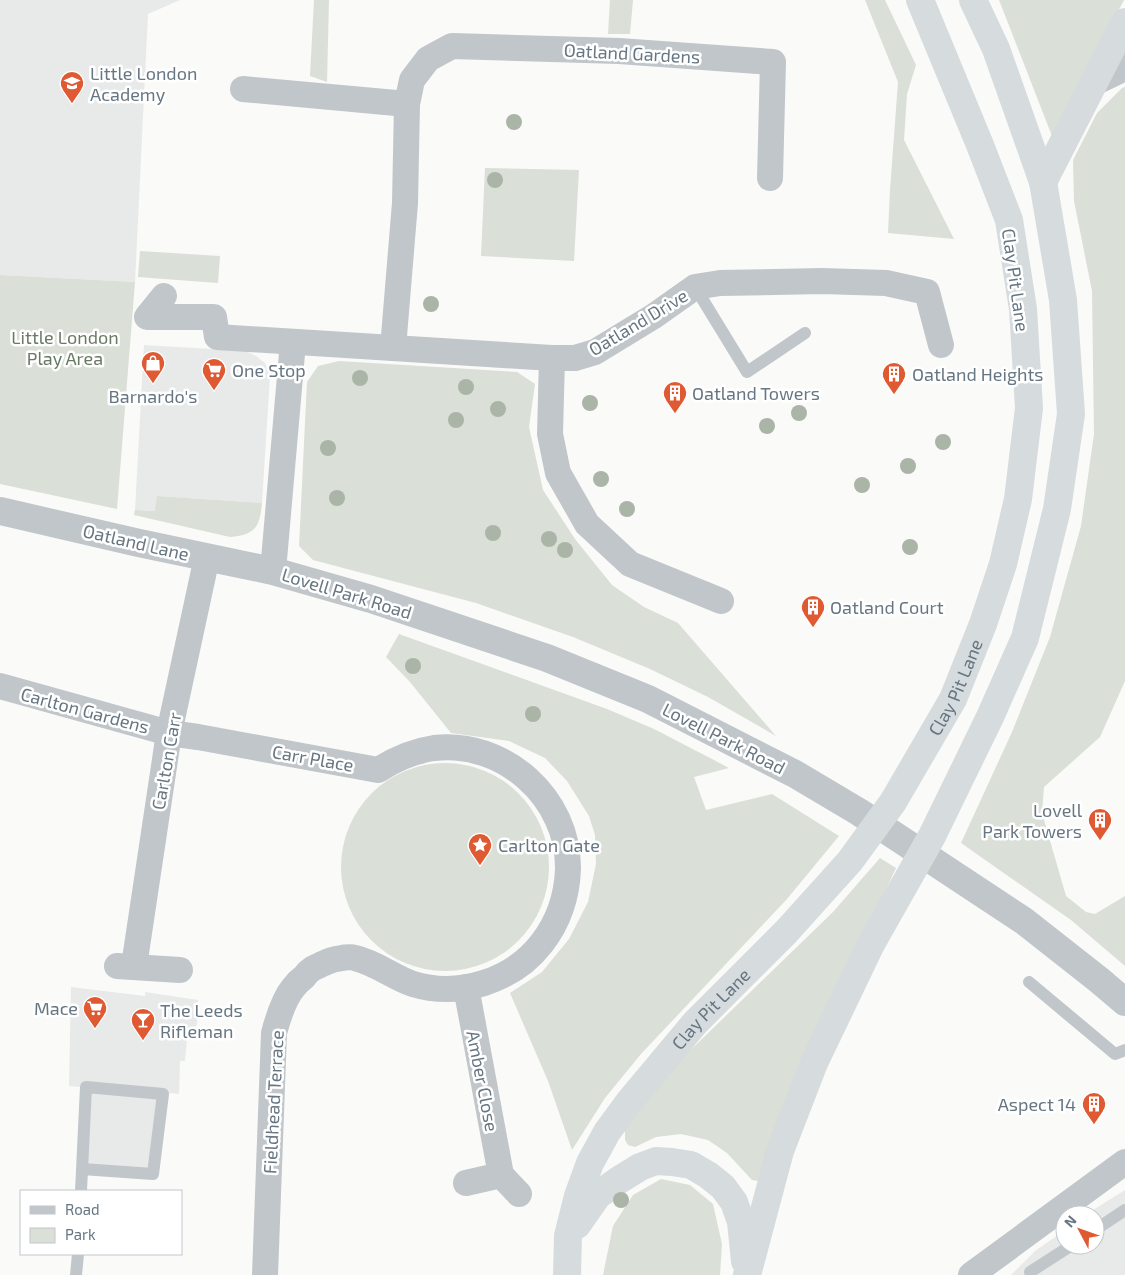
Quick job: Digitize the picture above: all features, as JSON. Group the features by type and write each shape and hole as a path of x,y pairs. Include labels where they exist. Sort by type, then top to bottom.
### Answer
{"highway":[{"name":"Clay Pit Lane","path":"567,1275 568,1236 578,1196 590,1164 607,1132 629,1102 695,1023 786,932 850,861 893,802 953,699 983,624 1003,564 1018,499 1029,408 1022,309 1009,220 920,0"},
{"path":"747,1275 780,1150 814,1063 871,944 932,836 990,717 1025,638 1057,509 1072,414 1063,300 1043,182 996,49 973,0"},
{"path":"1043,182 1125,22"},
{"path":"568,1236 598,1195 640,1167 656,1161 690,1165 708,1175 723,1187 734,1202 741,1222 747,1275"}],"street":[{"name":"Oatland Gardens","path":"393,348 405,203 407,104 412,80 428,59 452,46 619,51 773,62 770,178"},
{"path":"1096,81 1125,67"},
{"path":"244,89 407,104"},
{"name":"Oatland Drive","path":"164,296 147,317 214,317 218,337 575,358 595,352 654,316 695,287 720,283 822,281 886,283 927,292 941,345"},
{"path":"273,571 293,342"},
{"path":"552,358 550,434 558,473 587,524 630,564 721,600"},
{"name":"Oatland Lane","path":"0,511 273,571"},
{"name":"Carlton Carr","path":"180,970 126,966 169,733 206,557"},
{"name":"Lovell Park Road","path":"273,571 446,623 547,658 648,699 795,774 858,812 1024,921 1125,1002"},
{"name":"Carlton Gardens","path":"0,686 169,733"},
{"name":"Carr Place","path":"169,733 378,770 415,752 434,748 471,750 487,754 502,761 517,769 528,778 553,810 562,830 568,863 562,906 542,944 529,957 516,968 499,977 466,988"},
{"name":"Fieldhead Terrace","path":"265,1275 274,1032 279,1015 292,989 311,969 333,960 353,957 376,965 394,976 414,984 432,988 466,988"},
{"name":"Amber Close","path":"466,988 501,1175"},
{"path":"970,1275 1125,1162"},
{"path":"466,1183 501,1175 519,1194"}],"lane":[{"path":"695,287 747,372 805,333"},
{"path":"1029,982 1115,1054 1125,1050"},
{"path":"81,1190 82,1170 86,1087 163,1094 153,1174 82,1170"},
{"path":"1105,1223 1125,1210"},
{"path":"76,1275 78,1255"},
{"path":"1030,1272 1056,1255"}],"shaded area":[{"name":"Little London Academy","path":"0,0 180,0 148,14 135,282 0,275"},
{"path":"144,345 245,351 265,363 270,376 262,503 157,496 156,511 135,510"},
{"path":"71,987 145,996 145,992 198,1000 197,1024 187,1039 185,1061 180,1061 179,1094 171,1093 158,1099 151,1171 80,1169 80,1087 69,1086"},
{"path":"1125,1190 1125,1275 1011,1275 1035,1251 1055,1237 1055,1255 1105,1255 1105,1205 1101,1205"}],"green space":[{"path":"314,0 329,0 327,82 310,76"},
{"path":"610,0 633,0 630,34 608,34"},
{"path":"865,0 885,0 916,65 907,94 904,140 954,239 888,233 898,82"},
{"path":"999,0 1124,0 1052,136"},
{"path":"1125,87 1125,681 1100,737 1044,787 1042,813 1066,896 1086,912 1095,914 1125,896 1125,966 1071,920 961,843 1012,732 1050,637 1081,526 1094,434 1092,291 1074,201 1073,160 1097,113"},
{"path":"485,168 579,170 574,261 481,256"},
{"path":"140,251 220,256 218,283 138,277"},
{"name":"Little London Play Area","path":"0,275 135,282 117,509 0,484"},
{"path":"339,361 517,372 535,384 529,427 543,490 575,539 612,585 644,607 678,623 776,736 708,697 650,669 573,637 476,603 313,560 299,546 307,382 318,366"},
{"path":"157,496 262,503 260,518 258,524 251,532 230,537 134,515 135,510 155,511"},
{"path":"399,634 607,709 654,729 729,768 694,777 706,810 772,794 839,836 787,899 641,1054 605,1098 572,1150 548,1081 510,993 542,972 569,939 588,902 596,864 595,835 589,816 567,781 545,758 509,741 451,733 410,682 386,657"},
{"path":"445,763 465,765 485,771 511,787 525,801 541,827 547,847 549,867 547,887 541,907 525,933 511,947 485,963 465,969 445,971 425,969 405,963 379,947 365,933 349,907 343,887 341,867 343,847 349,827 365,801 379,787 405,771 425,765"},
{"path":"880,858 896,868 770,1140 758,1181 752,1180 727,1153 708,1140 681,1134 656,1137 635,1147 628,1145 625,1140 625,1130 672,1068 833,912"},
{"path":"661,1179 690,1185 713,1204 722,1244 720,1275 603,1275 613,1226 633,1195"}],"place":[{"name":"Little London Academy","path":"72,104"},
{"name":"Barnardo's","path":"153,384"},
{"name":"One Stop","path":"214,391"},
{"name":"Oatland Heights","path":"894,395"},
{"name":"Oatland Towers","path":"675,414"},
{"name":"Oatland Court","path":"813,628"},
{"name":"Lovell Park Towers","path":"1100,841"},
{"name":"Carlton Gate","path":"480,866"},
{"name":"Mace","path":"95,1029"},
{"name":"The Leeds Rifleman","path":"143,1041"},
{"name":"Aspect 14","path":"1094,1125"}]}
